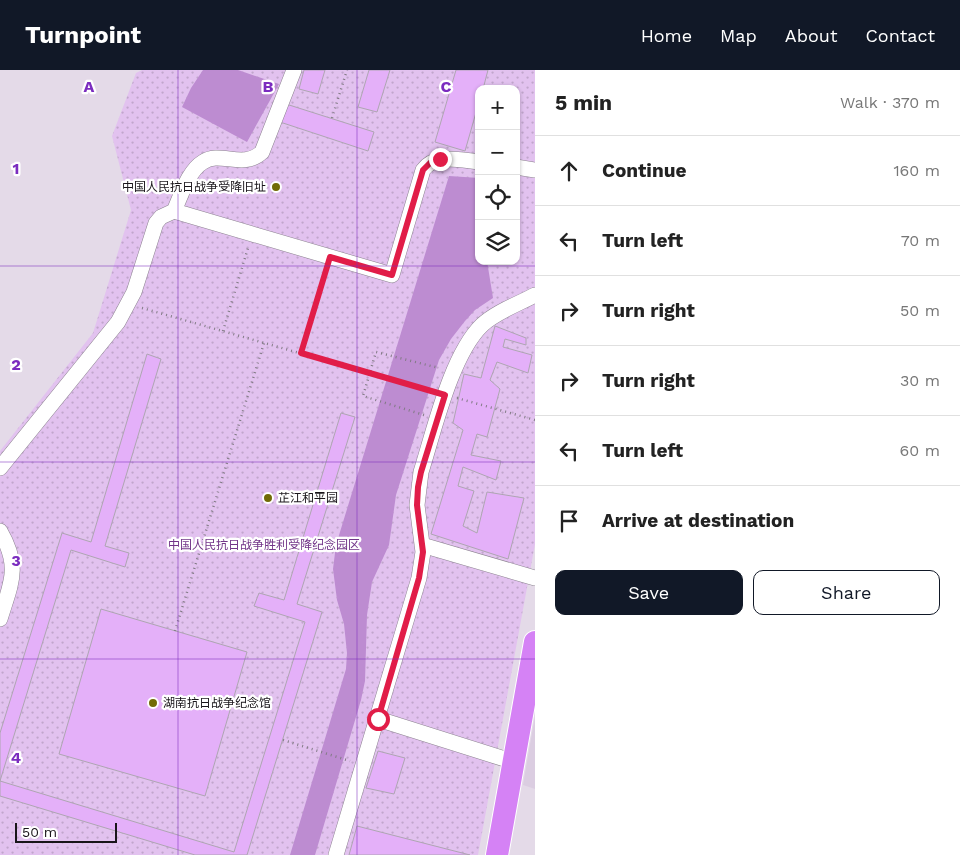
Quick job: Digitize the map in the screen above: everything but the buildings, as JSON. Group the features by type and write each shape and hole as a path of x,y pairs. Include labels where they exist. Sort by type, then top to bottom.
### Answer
{"highway":[{"path":"498,855 535,642"}],"lane":[{"path":"174,212 188,180 203,162 210,159 252,159 262,152 294,70"},
{"path":"0,468 108,337 128,304 156,223 166,214 174,212 392,275 423,170 432,161 440,159 475,162"},
{"path":"520,168 535,170"},
{"path":"336,855 419,578 422,545 417,505 418,487 439,393 472,337 481,326 490,319 535,295"},
{"path":"0,531 11,552 13,571 12,581 0,619"},
{"path":"422,545 535,578"},
{"path":"378,719 514,762"}],"path":[{"path":"332,118 347,70"},
{"path":"223,331 252,235"},
{"path":"301,353 330,257"},
{"path":"128,304 535,420"},
{"path":"175,631 264,343"},
{"path":"421,415 363,396 376,352 436,367"},
{"path":"283,740 347,760"}],"shaded area":[{"path":"203,70 238,70 279,84 247,142 182,107 191,88"},
{"path":"449,176 475,178 475,265 488,265 493,298 475,310 465,321 451,339 439,360 396,495 389,545 372,582 367,615 365,681 315,855 290,855 346,669 347,653 344,624 337,600 333,569 336,545"},
{"path":"535,716 535,789 523,785"}],"green space":[{"name":"芷江和平园","path":"142,70 535,70 535,544 478,855 0,855 0,451 93,333 131,210 112,136 136,73"}],"place":[{"name":"中国人民抗日战争受降旧址","path":"276,187"},
{"name":"芷江和平园","path":"268,498"},
{"name":"湖南抗日战争纪念馆","path":"153,703"}],"route":[{"path":"378,719 422,565 423,552 417,505 418,487 445,395 301,353 330,257 392,275 423,170 432,161 440,159"}],"park label":[{"name":"中国人民抗日战争胜利受降纪念园区","path":"264,545"}]}
